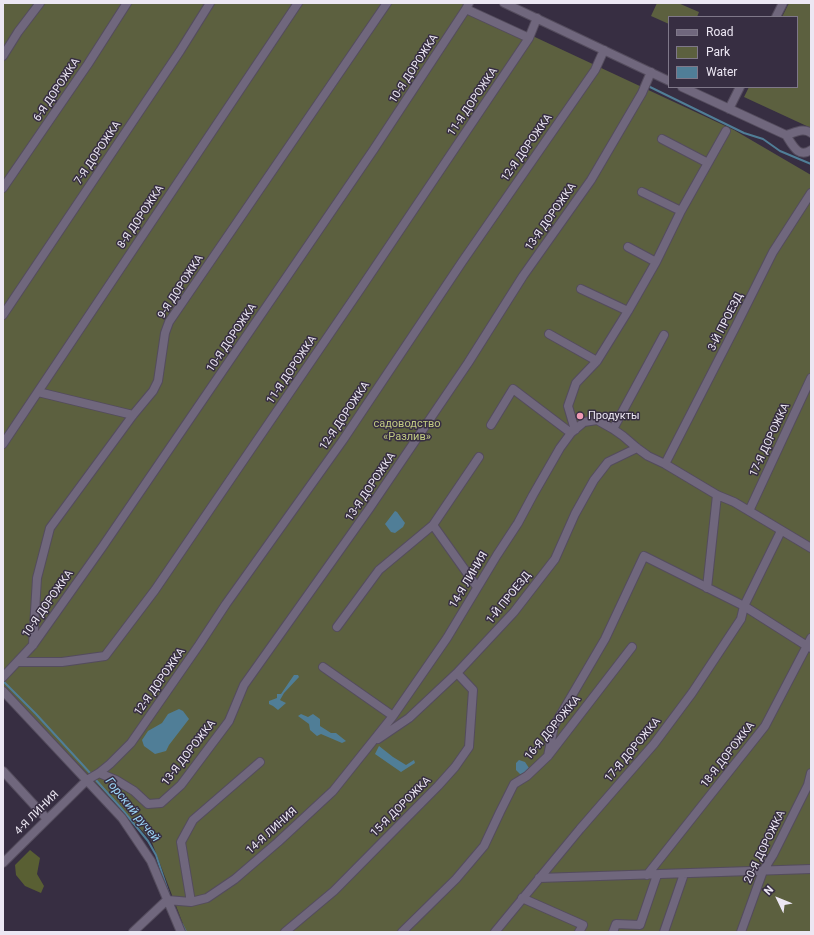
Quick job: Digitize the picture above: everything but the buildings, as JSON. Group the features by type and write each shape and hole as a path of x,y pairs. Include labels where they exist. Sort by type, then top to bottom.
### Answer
{"street":[{"path":"3,56 18,32 40,3"},
{"name":"6-Я ДОРОЖКА","path":"3,188 88,64 127,3"},
{"name":"7-Я ДОРОЖКА","path":"3,314 210,3"},
{"name":"8-Я ДОРОЖКА","path":"3,444 298,3"},
{"name":"9-Я ДОРОЖКА","path":"33,646 37,578 50,528 153,390 158,381 165,333 169,322 387,3"},
{"path":"504,3 668,80"},
{"path":"776,16 779,4"},
{"path":"468,6 529,38"},
{"name":"10-Я ДОРОЖКА","path":"3,677 33,646 374,149 468,6"},
{"name":"11-Я ДОРОЖКА","path":"18,662 62,662 105,656 156,590 361,288 529,38 537,18"},
{"name":"12-Я ДОРОЖКА","path":"87,780 110,764 131,743 226,604 343,440 462,262 595,70 604,50"},
{"name":"13-Я ДОРОЖКА","path":"99,773 116,780 134,791 148,804 161,803 181,785 229,721 244,685 369,509 468,363 523,276 591,180 645,86 651,72"},
{"path":"684,88 786,135 799,152 803,153 811,150"},
{"path":"729,109 740,88"},
{"path":"786,135 804,130 808,130 811,133"},
{"path":"573,431 568,406 576,383 597,361 628,311 656,262 681,211 726,131"},
{"path":"662,139 708,163"},
{"path":"642,192 681,211"},
{"name":"3-Й ПРОЕЗД","path":"665,464 773,252 811,193"},
{"path":"628,247 656,262"},
{"path":"581,289 628,311"},
{"path":"549,334 597,361"},
{"path":"613,429 664,335"},
{"name":"17-Я ДОРОЖКА","path":"749,511 811,378"},
{"path":"491,425 513,389 573,431"},
{"path":"38,392 133,415"},
{"name":"14-Я ЛИНИЯ","path":"167,900 191,902 208,898 235,879 278,842 333,790 393,716 447,638 518,523 560,448 573,431 584,422 597,420 623,436 648,456 665,464 717,495 734,502 811,548"},
{"name":"1-Й ПРОЕЗД","path":"371,744 409,718 457,673 514,612 555,558 575,514 598,474 608,462 637,448"},
{"path":"337,626 379,570 433,525 479,457"},
{"path":"707,588 717,495"},
{"path":"433,525 478,587"},
{"name":"17-Я ДОРОЖКА","path":"495,932 580,829 654,744 692,693 741,619 744,606 781,531"},
{"path":"548,756 554,726 605,638 644,556 744,606 809,647"},
{"name":"18-Я ДОРОЖКА","path":"648,875 765,726 809,647 811,638"},
{"name":"16-Я ДОРОЖКА","path":"402,932 456,879 484,846 514,784 527,776 548,756 632,647"},
{"path":"323,666 393,716"},
{"name":"15-Я ДОРОЖКА","path":"285,932 334,890 456,767 469,747 473,690 457,673"},
{"path":"3,691 122,818 151,861 181,932"},
{"path":"191,902 181,842 193,820 260,762"},
{"path":"3,771 47,819"},
{"name":"20-Я ДОРОЖКА","path":"741,932 763,871 774,855 808,785 811,773"},
{"name":"4-Я ЛИНИЯ","path":"3,863 87,780"},
{"path":"539,878 811,869"},
{"path":"613,932 616,924 640,925 657,874"},
{"path":"664,932 684,874"},
{"path":"522,898 583,925 579,932"},
{"path":"133,932 167,900"}],"green space":[{"name":"садоводство «Разлив»","path":"3,3 462,3 734,130 811,175 811,932 186,932 151,840 3,686"},
{"path":"657,3 678,3 699,12 697,16 668,16 668,24 651,16"},
{"path":"789,3 811,3 811,128 744,97 748,88 798,88 798,16 782,16"},
{"path":"30,850 40,858 37,874 44,886 41,893 25,886 16,875 15,865"}],"water":[{"path":"395,511 405,523 403,527 395,533 391,532 385,524"},
{"path":"294,675 298,675 299,677 284,693 280,700 286,703 278,710 269,704 269,701 277,698 277,694 281,694"},
{"path":"179,709 183,711 189,719 166,751 155,754 144,746 142,740 148,731 162,723 168,714"},
{"path":"301,714 308,717 313,714 320,719 320,726 331,733 336,733 346,741 342,743 321,734 317,736 310,730 309,724 298,716"},
{"path":"379,746 406,765 414,760 415,763 401,772 375,754"},
{"path":"519,760 525,762 529,768 526,773 520,774 516,770 516,763"}],"waterway":[{"path":"648,86 744,133 763,139 780,151 811,164"},
{"name":"Горский ручей","path":"3,681 36,714 91,774"},
{"name":"Горский ручей","path":"95,779 148,841 156,855 169,894"},
{"name":"Горский ручей","path":"182,924 186,932"}],"place":[{"name":"Продукты","path":"580,416"}]}
